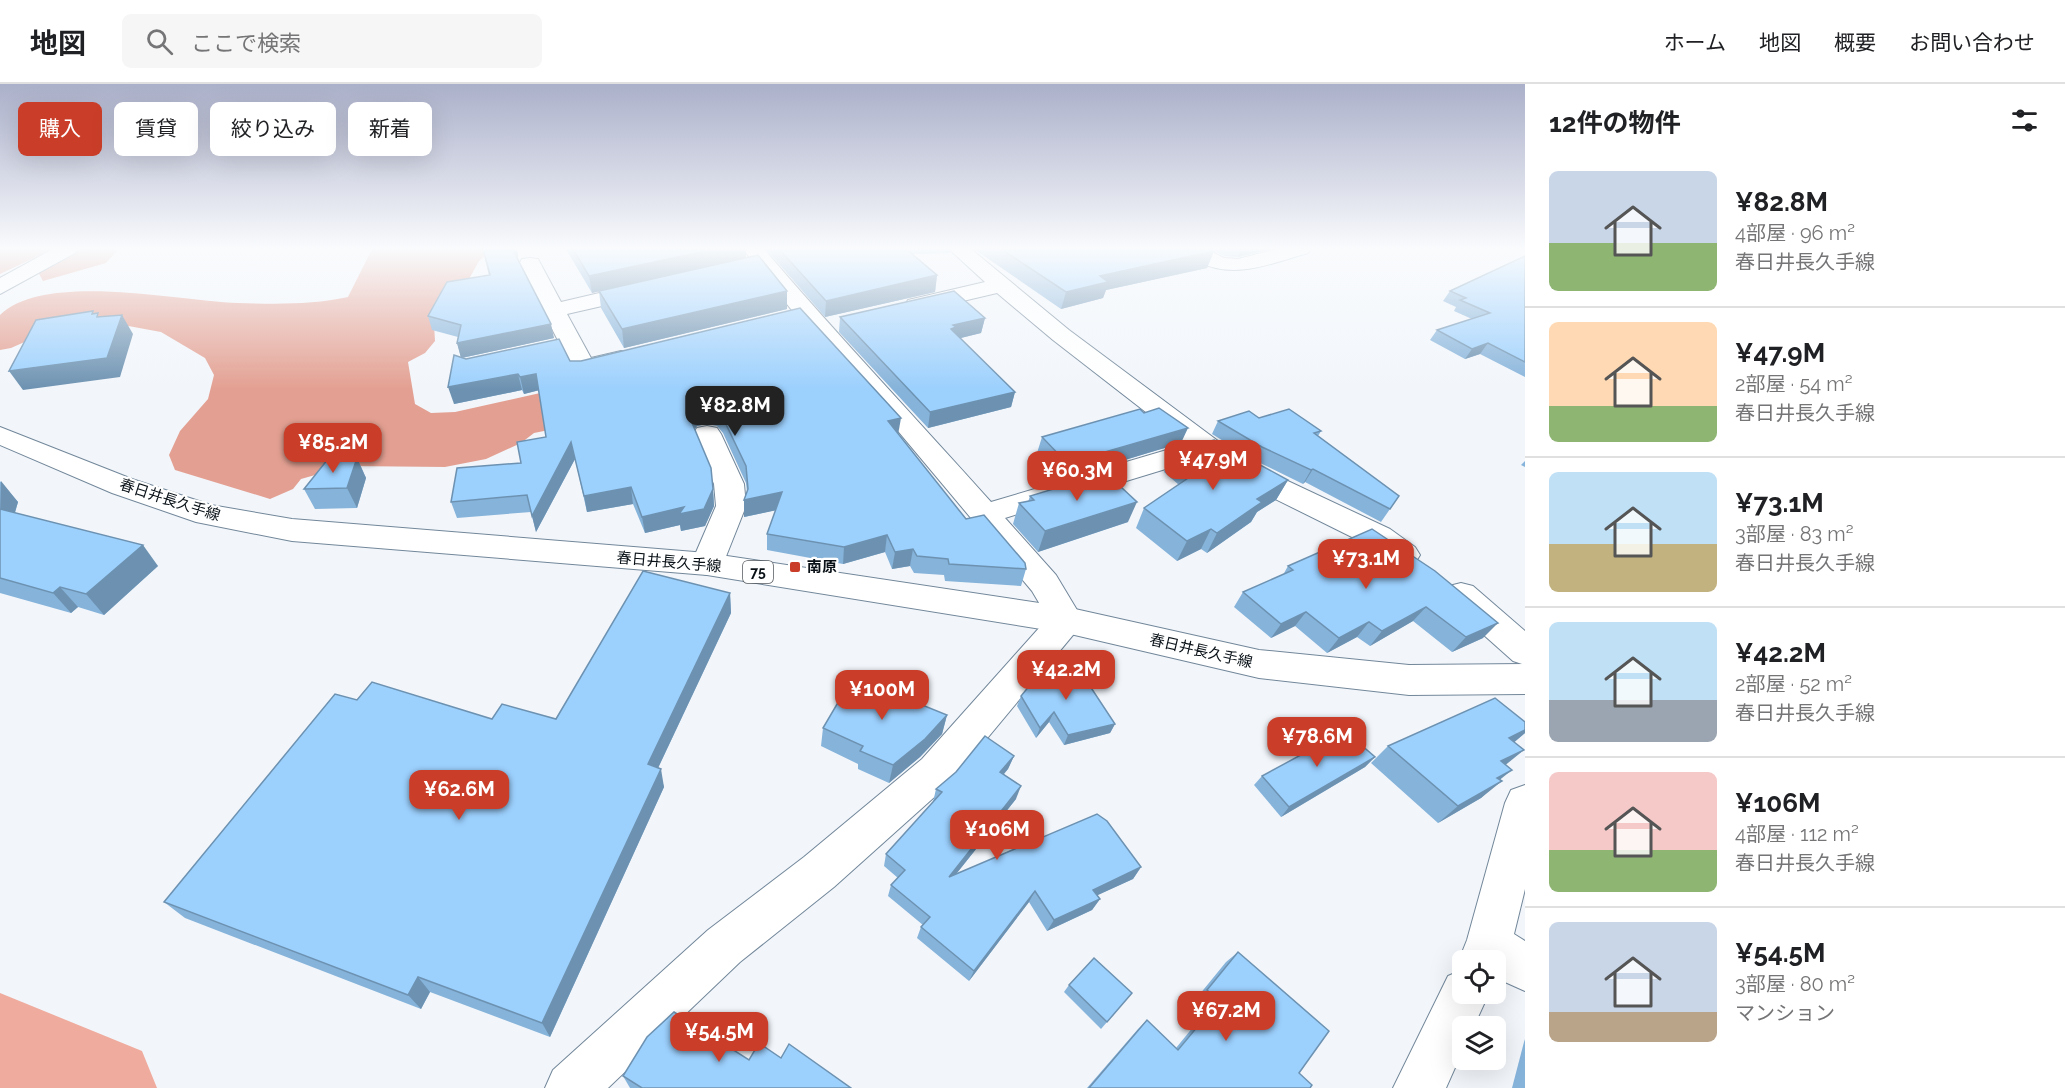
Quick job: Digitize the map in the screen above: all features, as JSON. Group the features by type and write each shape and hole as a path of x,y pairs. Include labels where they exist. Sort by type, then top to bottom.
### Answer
{"street":[{"path":"547,296 554,310 560,346 583,368 639,354"},
{"path":"554,310 616,296"},
{"path":"571,1088 724,946 819,872 936,771 1066,621 1044,583 866,377 788,296"},
{"path":"899,309 955,296"},
{"path":"1015,296 1061,335 1208,447 1264,482 1379,537 1432,574 1525,651"},
{"path":"707,434 729,484 731,506 707,564"},
{"name":"春日井長久手線","path":"0,435 122,486 207,515 292,530 707,564 1066,621 1258,664 1409,680 1525,679"},
{"path":"984,514 1208,447"},
{"path":"1500,950 1525,803"},
{"path":"1419,1088 1461,1004"}],"shaded area":[{"path":"42,296 165,296 252,303 293,303 348,297 454,296 437,316 434,325 435,341 425,353 408,362 415,404 431,413 455,412 558,389 554,429 534,433 521,443 486,459 445,467 347,466 301,479 293,489 270,499 175,470 169,455 180,431 208,399 214,375 205,358 161,332 123,325 38,336 11,348 0,350 0,315 21,302"}],"building":[{"path":"439,296 537,296 551,324 457,343 461,325 428,316"},
{"path":"602,296 766,296 622,329"},
{"path":"821,296 848,296 826,301"},
{"path":"933,296 960,296 985,318 953,325 956,327 951,329 1015,392 930,412 840,317"},
{"path":"1461,296 1525,296 1525,362 1488,343 1472,349 1437,330 1490,313 1460,300 1466,298"},
{"path":"800,308 901,418 888,421 966,519 984,515 1025,563 1026,569 949,564 948,559 917,556 913,549 895,552 887,535 844,547 767,534 782,492 744,500 748,489 746,466 722,416 717,409 706,407 695,409 690,418 711,468 713,489 704,509 679,514 684,507 642,517 631,487 584,496 571,442 532,516 527,495 451,502 457,468 521,463 517,442 546,437 536,374 520,377 518,374 448,387 454,355 466,359 559,339 570,361 581,361"},
{"path":"93,311 92,314 98,313 97,317 122,315 107,358 9,371 36,320"},
{"path":"1159,408 1188,428 1067,463 1042,437 1140,409 1144,413"},
{"path":"1289,409 1321,431 1314,433 1399,496 1390,509 1313,469 1262,447 1218,421 1249,411 1259,418"},
{"path":"1214,440 1288,480 1257,499 1262,502 1217,533 1211,529 1187,541 1144,508 1197,472 1172,452"},
{"path":"357,458 347,488 304,489 328,459"},
{"path":"1106,473 1137,502 1045,531 1019,503 1034,500 1030,496"},
{"path":"0,509 143,545 86,594 60,587 53,593 0,578"},
{"path":"1372,529 1435,571 1498,623 1466,637 1426,607 1382,631 1369,622 1339,638 1306,612 1281,624 1243,592 1293,570 1288,566"},
{"path":"643,571 730,593 648,764 661,769 542,1023 418,977 408,995 164,902 335,694 357,700 372,682 492,719 502,704 556,719"},
{"path":"1076,665 1082,673 1090,671 1084,677 1115,724 1068,735 1054,712 1040,728 1021,696 1039,674"},
{"path":"853,677 947,715 925,739 893,765 860,751 863,746 823,728"},
{"path":"1495,698 1525,722 1525,730 1509,738 1524,750 1501,761 1512,770 1497,778 1502,781 1458,806 1388,746"},
{"path":"1345,731 1375,757 1289,807 1262,776"},
{"path":"985,736 1014,756 1000,772 1021,786 949,877 1097,814 1107,821 1141,867 1093,890 1100,899 1054,920 1035,891 974,971 921,927 930,917 891,885 905,870 886,854 942,792 936,789 956,772"},
{"path":"1238,952 1329,1031 1299,1073 1312,1085 1310,1088 1089,1088 1147,1020 1178,1050 1219,1001 1207,990"},
{"path":"1094,958 1132,993 1107,1022 1069,985"},
{"path":"674,1012 749,1060 759,1043 781,1058 789,1044 851,1088 642,1088 623,1076 647,1037"}],"waterway":[{"path":"0,1044 105,1088"}],"place":[{"name":"南原","path":"795,567"}]}
